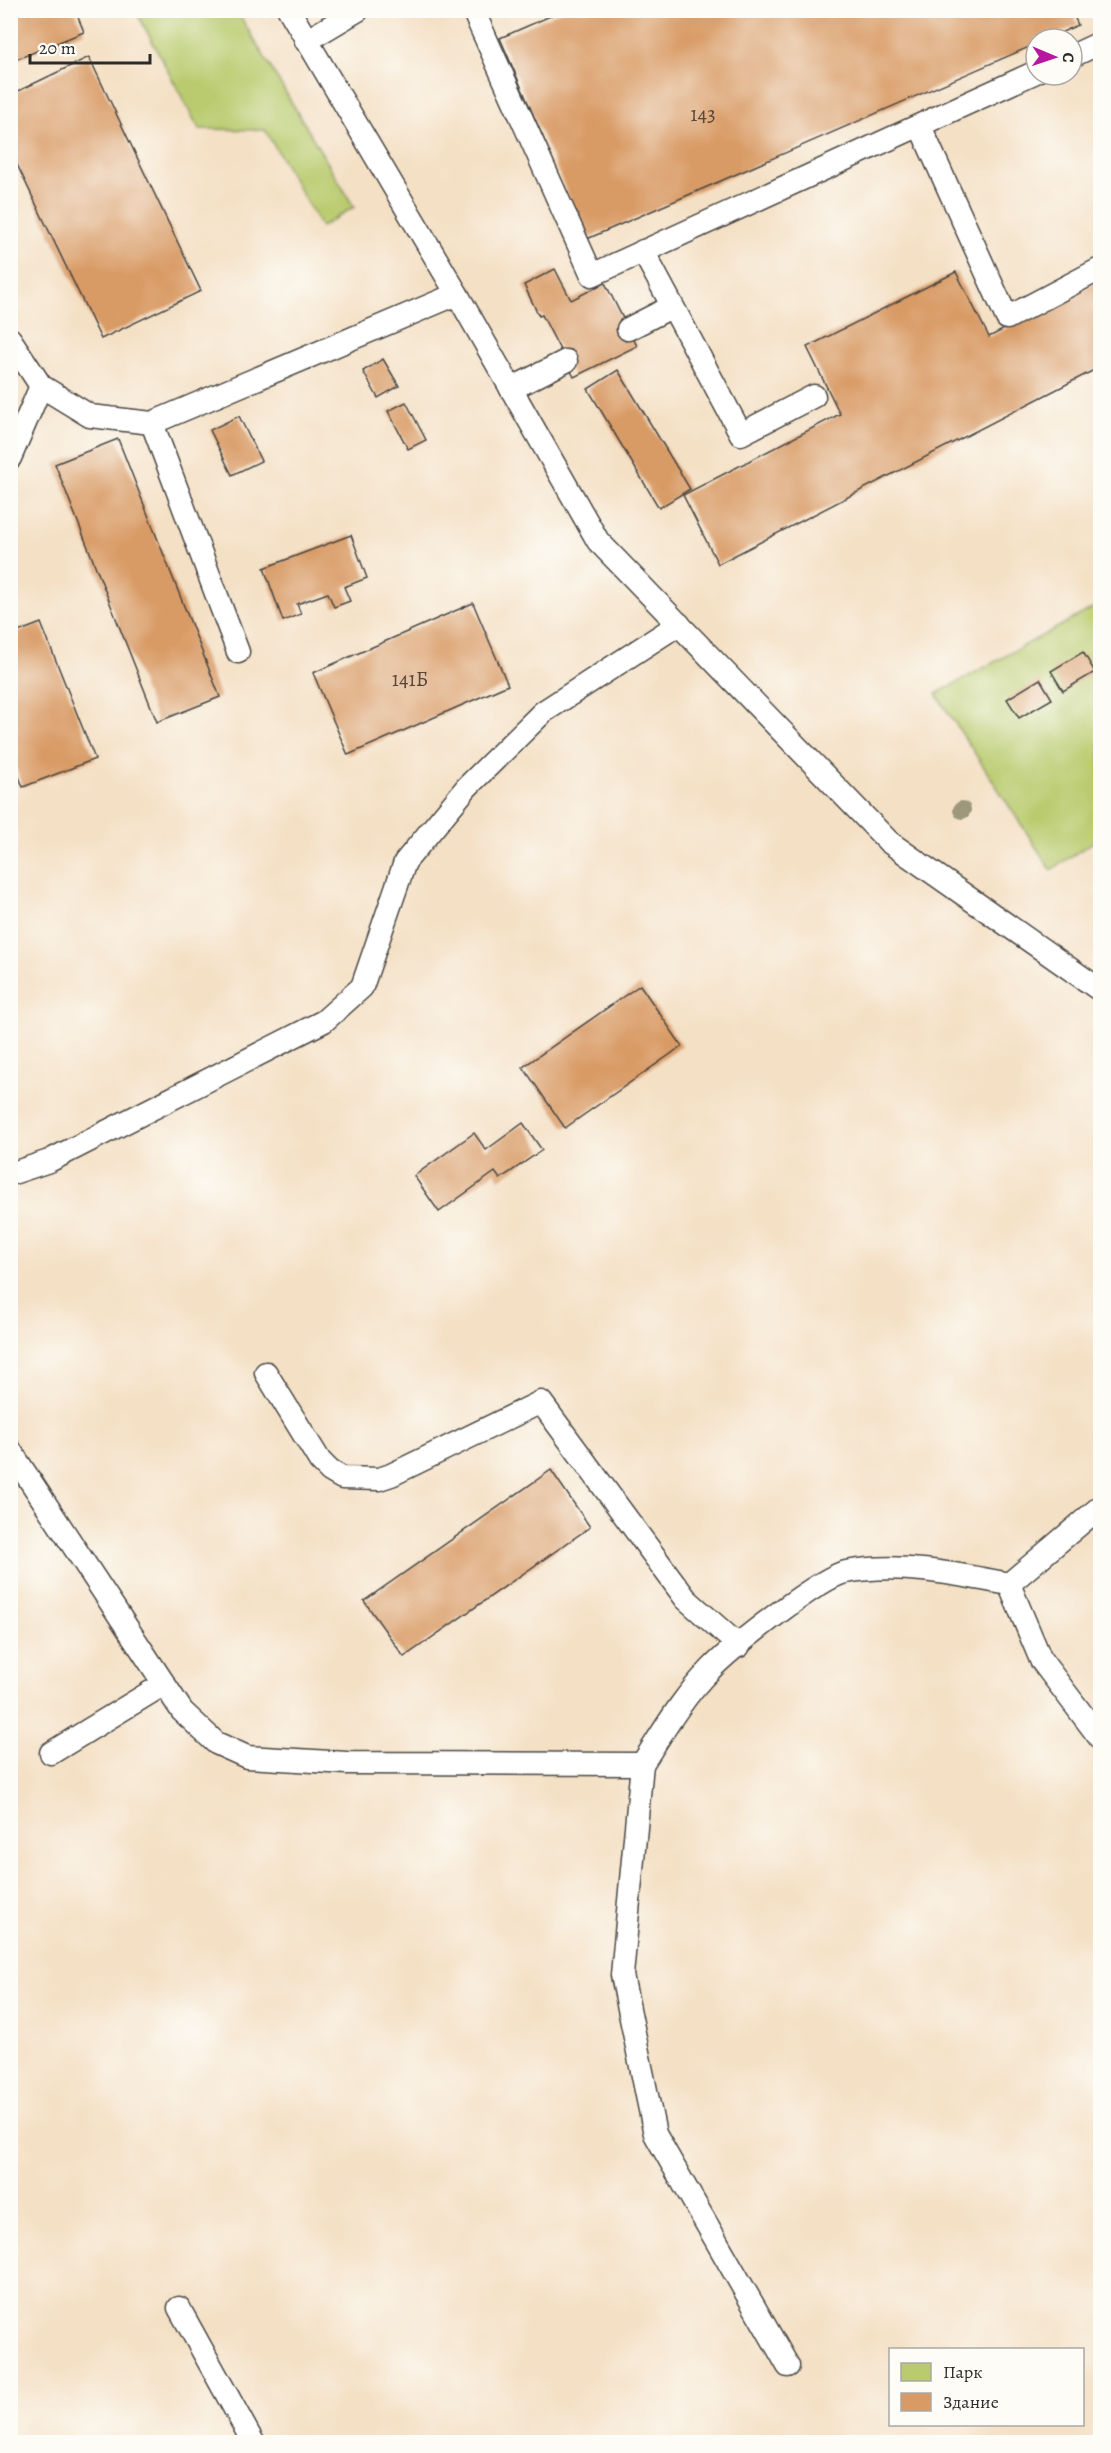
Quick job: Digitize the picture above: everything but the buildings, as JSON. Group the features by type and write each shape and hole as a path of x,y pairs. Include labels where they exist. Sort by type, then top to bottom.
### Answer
{"lane":[{"path":"289,10 457,294 598,541 889,842 1101,990"},
{"path":"306,41 358,10"},
{"path":"473,10 592,275 1024,78"},
{"path":"1084,51 1101,43"},
{"path":"920,126 1007,318 1101,268"},
{"path":"643,251 741,434 814,396"},
{"path":"10,339 41,386 90,416 152,423 457,294"},
{"path":"628,329 671,307"},
{"path":"511,389 566,361"},
{"path":"10,458 41,386"},
{"path":"152,423 238,652"},
{"path":"10,1174 49,1161 324,1021 362,987 405,862 467,787 543,712 679,624"},
{"path":"266,1373 320,1461 342,1478 363,1480 391,1476 541,1402 686,1599 739,1646"},
{"path":"10,1450 182,1711 216,1743 247,1757 347,1763 642,1764"},
{"path":"1009,1584 1101,1507"},
{"path":"788,2366 655,2134 622,1975 642,1764 675,1713 709,1670 795,1601 843,1573 875,1569 931,1570 1009,1584"},
{"path":"1009,1584 1041,1660 1101,1738"},
{"path":"51,1753 164,1684"},
{"path":"179,2308 254,2442"}],"green space":[{"path":"136,11 237,11 354,207 321,227 265,130 199,129"},
{"path":"1100,604 1100,837 1051,870 936,694"}]}
